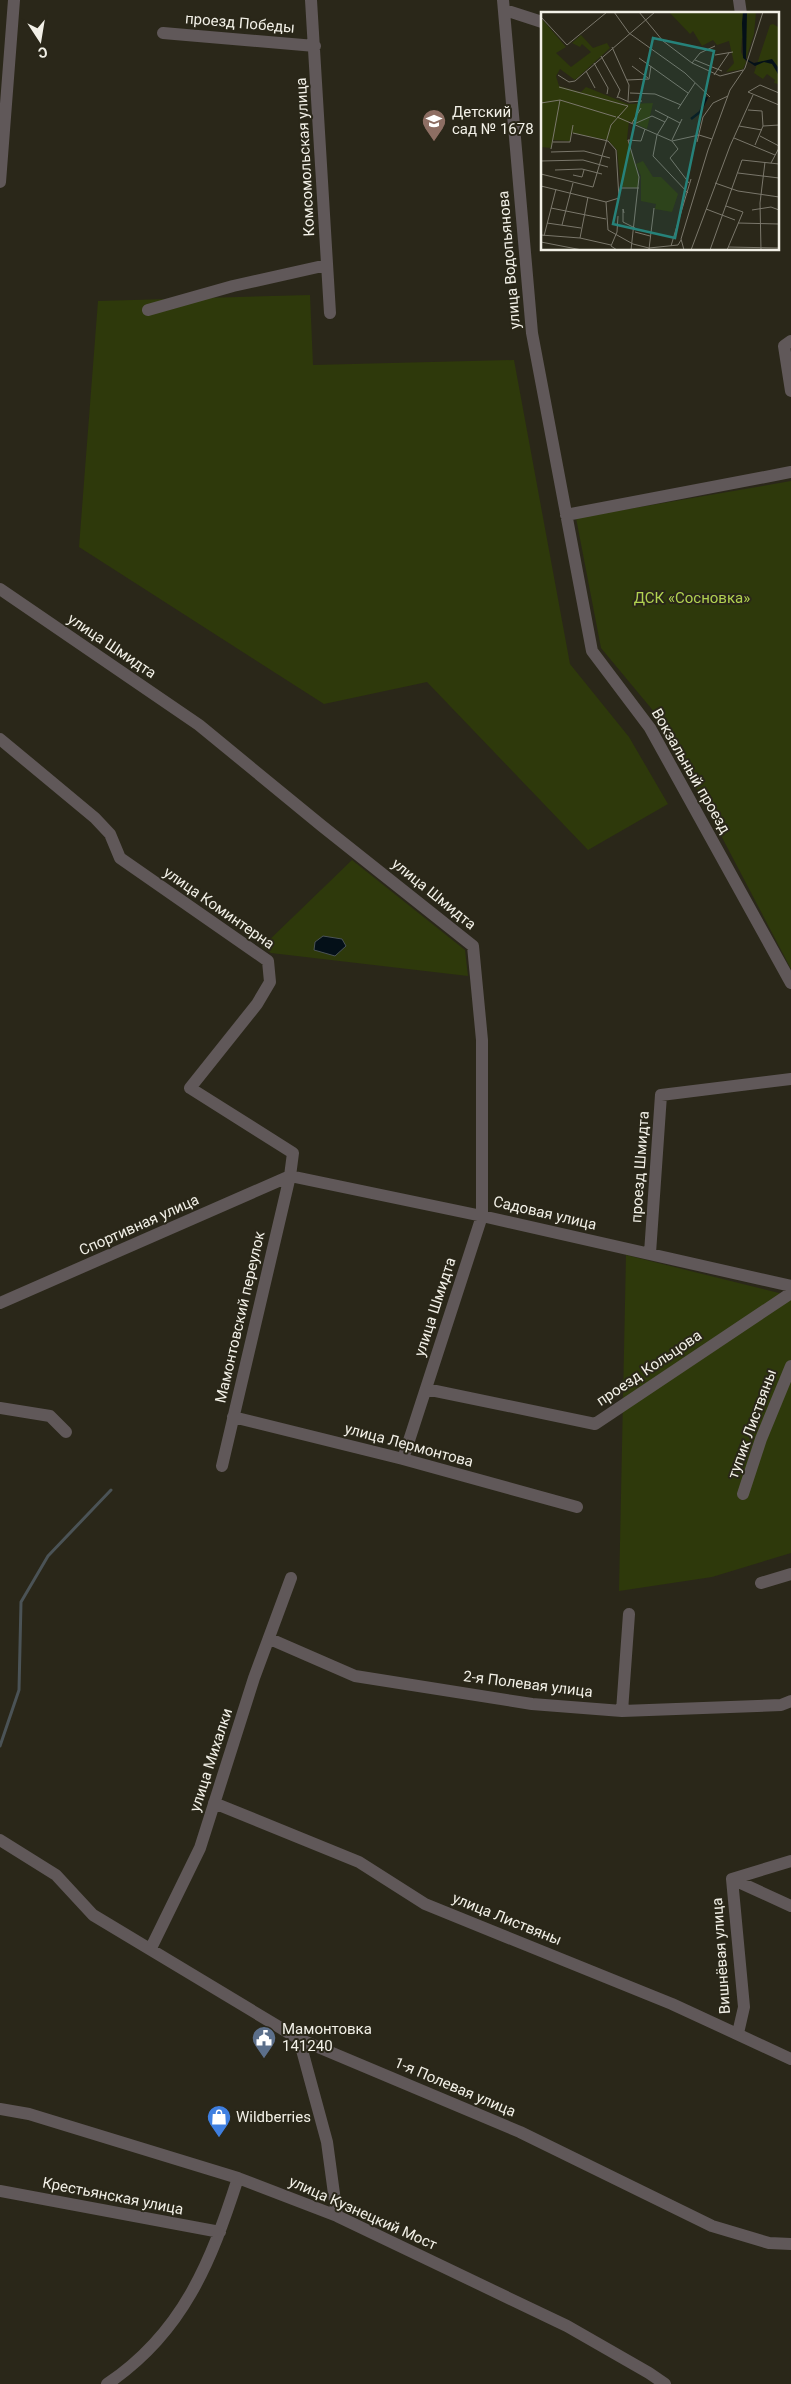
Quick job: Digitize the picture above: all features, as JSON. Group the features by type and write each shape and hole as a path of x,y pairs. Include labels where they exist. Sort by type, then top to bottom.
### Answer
{"street":[{"path":"0,182 14,0"},
{"name":"Комсомольская улица","path":"311,0 330,313"},
{"path":"504,5 541,22"},
{"name":"улица Водопьянова","path":"504,5 532,333 566,515"},
{"name":"проезд Победы","path":"162,33 315,46"},
{"path":"148,310 233,286 327,265"},
{"path":"791,341 784,346 791,391"},
{"path":"566,515 791,472"},
{"name":"Вокзальный проезд","path":"566,515 592,651 650,728 790,980"},
{"name":"улица Шмидта","path":"0,589 199,725 473,946 482,1040 482,1216 402,1459"},
{"name":"улица Коминтерна","path":"0,738 94,818 110,834 120,858 268,961 270,982 257,1004 190,1088 294,1153 290,1176"},
{"name":"проезд Шмидта","path":"650,1253 661,1094 791,1080"},
{"name":"Садовая улица","path":"290,1176 482,1216 791,1286"},
{"name":"Спортивная улица","path":"0,1303 290,1176"},
{"name":"Мамонтовский переулок","path":"222,1466 290,1176"},
{"name":"проезд Кольцова","path":"426,1389 595,1424 791,1293"},
{"name":"тупик Листвяны","path":"743,1494 760,1438 791,1366"},
{"path":"0,1408 50,1416 66,1432"},
{"name":"улица Лермонтова","path":"233,1417 402,1459 577,1506"},
{"path":"761,1583 791,1574"},
{"name":"улица Михалки","path":"151,1948 200,1848 254,1678 291,1578"},
{"path":"622,1711 629,1614"},
{"name":"2-я Полевая улица","path":"270,1639 355,1676 532,1704 622,1711 782,1705 791,1702"},
{"name":"улица Листвяны","path":"214,1803 359,1862 425,1904 738,2033 791,2059"},
{"name":"1-я Полевая улица","path":"0,1840 56,1875 93,1915 300,2039 520,2132 712,2226 770,2244 791,2244"},
{"name":"Вишнёвая улица","path":"738,2033 744,2007 732,1879 791,1861"},
{"path":"732,1879 791,1906"},
{"path":"300,2039 327,2142 337,2216"},
{"name":"улица Кузнецкий Мост","path":"0,2109 29,2114 238,2178 337,2216 567,2326 649,2372 666,2384"},
{"path":"107,2384 125,2372 166,2330 196,2288 220,2232 238,2178"},
{"name":"Крестьянская улица","path":"0,2191 220,2232"}],"green space":[{"path":"310,295 313,365 514,360 570,664 629,737 668,804 588,850 427,682 324,704 79,547 98,301"},
{"name":"ДСК «Сосновка»","path":"791,481 791,969 660,719 601,648 576,518"},
{"path":"352,860 465,950 468,976 271,953 262,947"},
{"path":"626,1255 791,1296 791,1553 712,1577 619,1591"}],"shaded area":[{"path":"323,936 342,939 346,946 335,956 314,950 315,942"}],"waterway":[{"path":"0,1746 19,1690 21,1602 48,1556 111,1490"}],"place":[{"name":"Детский сад № 1678","path":"434,142"},
{"name":"Мамонтовка 141240","path":"264,2059"},
{"name":"Wildberries","path":"219,2138"}]}
